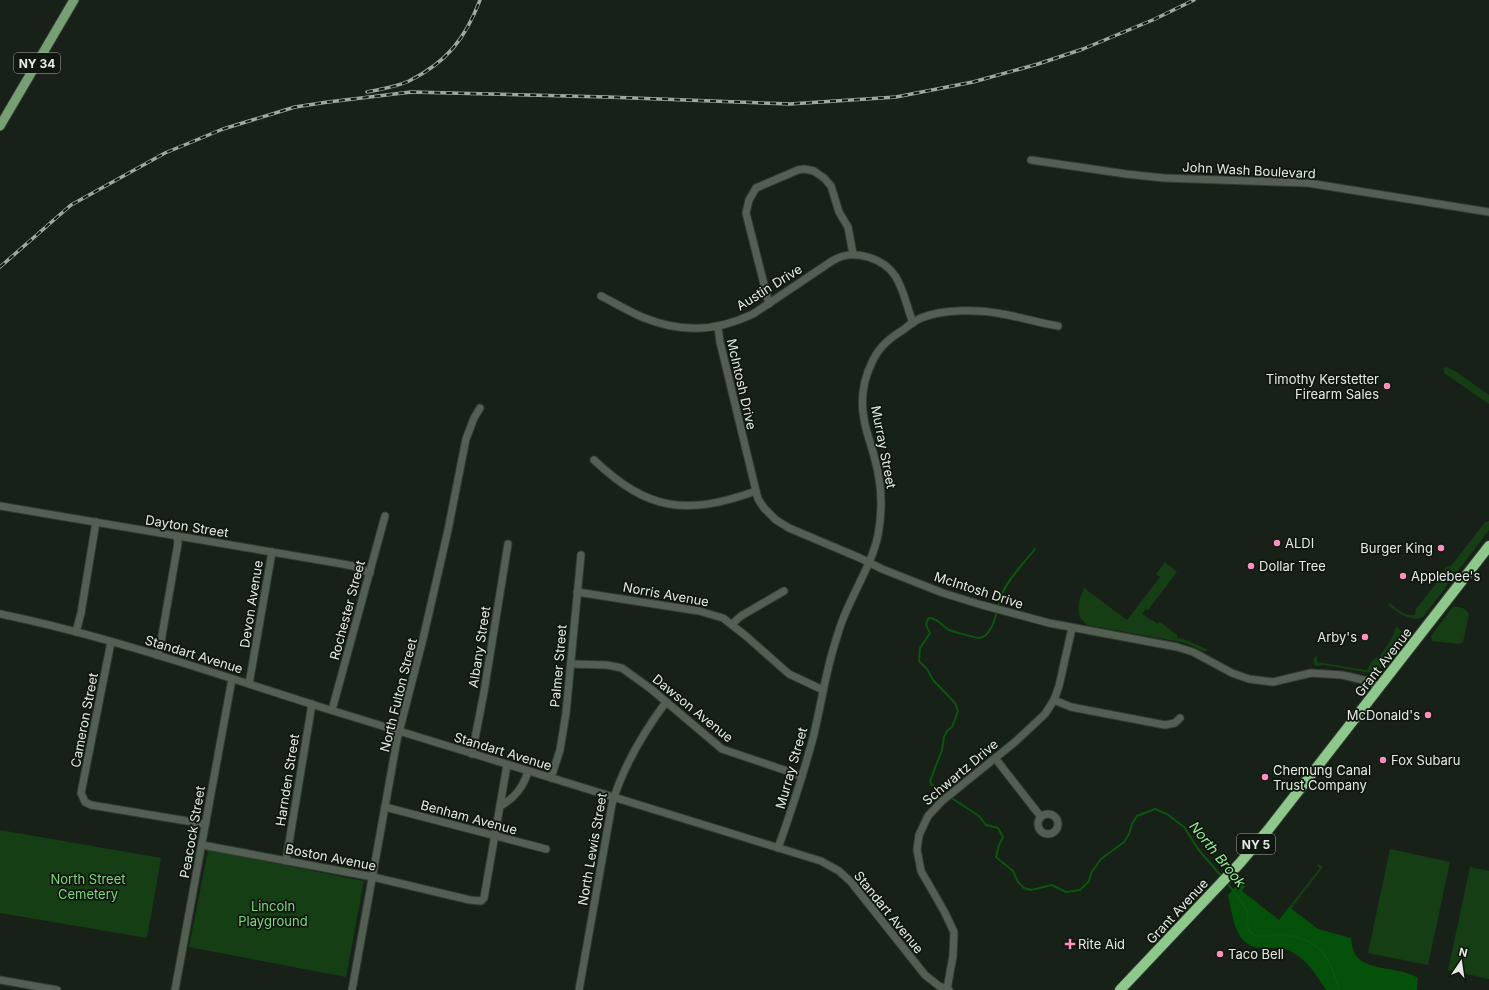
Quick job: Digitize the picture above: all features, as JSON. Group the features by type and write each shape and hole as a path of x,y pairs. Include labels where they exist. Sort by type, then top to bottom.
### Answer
{"highway":[{"name":"Grant Avenue","path":"1120,990 1240,863 1268,830 1489,547"}],"main road":[{"name":"NY 34","path":"0,126 74,0"}],"street":[{"name":"John Wash Boulevard","path":"1031,160 1164,178 1308,183 1489,212"},
{"path":"769,304 746,213 749,200 756,188 801,170 814,171 824,178 831,186 839,212 848,227 853,254 874,259 883,263 896,275 904,293 913,322"},
{"name":"Austin Drive","path":"601,296 641,317 671,327 700,329 718,327 741,320 769,304 832,261 839,257 853,254"},
{"name":"Murray Street","path":"778,848 802,776 813,737 829,663 841,625 878,537 882,499 875,460 863,418 863,390 870,366 879,349 913,322 936,313 990,312 1058,326"},
{"name":"McIntosh Drive","path":"718,327 758,499 764,508 776,520 789,528 860,558 868,563 943,593 982,606 1072,628 1177,647 1193,652 1232,674 1249,680 1273,682 1311,673 1342,675 1367,681 1380,687"},
{"name":"North Fulton Street","path":"352,990 399,730 423,639 448,530 466,439 474,418 480,408"},
{"path":"594,460 608,473 631,490 664,503 682,506 707,505 756,491"},
{"name":"Dayton Street","path":"0,506 337,563 360,568 370,573"},
{"name":"Rochester Street","path":"332,710 385,516"},
{"path":"76,632 81,613 96,522"},
{"path":"157,655 160,647 178,543 177,536"},
{"name":"Albany Street","path":"472,754 484,692 508,544"},
{"name":"Devon Avenue","path":"250,684 272,552"},
{"name":"Palmer Street","path":"551,778 562,738 571,664 581,555"},
{"path":"732,624 741,616 784,591"},
{"name":"Norris Avenue","path":"577,592 699,611 723,618 732,624 789,674 823,690"},
{"name":"Standart Avenue","path":"0,614 76,632 157,655 472,754 821,861 839,871 846,877 916,966 933,983 948,990"},
{"name":"Schwartz Drive","path":"948,990 953,956 954,936 944,911 921,871 917,850 919,835 925,820 938,804 1036,724 1045,714 1054,700 1060,686 1072,628"},
{"name":"Cameron Street","path":"111,642 82,793 85,802 91,805 205,824"},
{"name":"Dawson Avenue","path":"571,664 607,665 622,668 639,680 722,749 802,776"},
{"name":"Peacock Street","path":"175,990 232,679"},
{"path":"1054,700 1071,707 1165,725 1175,723 1180,718"},
{"name":"North Lewis Street","path":"579,990 614,797 621,776 635,748 666,702"},
{"name":"Harnden Street","path":"286,861 312,704"},
{"path":"995,758 1041,817"},
{"path":"495,836 508,765"},
{"path":"500,806 510,799 523,785 528,771"},
{"name":"Benham Avenue","path":"385,807 546,849"},
{"name":"Boston Avenue","path":"202,845 373,877 470,900 481,901 483,900 495,836"},
{"path":"0,980 57,990"}],"green space":[{"path":"1446,367 1455,371 1489,395 1489,404 1444,373 1444,369"},
{"path":"1489,521 1489,530 1423,617 1413,619 1409,618 1388,605 1390,603 1405,614 1415,615 1416,609 1443,575 1445,568 1452,565 1485,522"},
{"path":"1165,562 1177,572 1148,610 1146,609 1142,614 1158,624 1160,622 1177,635 1177,638 1186,640 1209,650 1203,651 1186,643 1087,625 1080,617 1078,608 1084,588 1127,620 1160,577 1156,574"},
{"path":"1453,607 1462,608 1469,614 1463,642 1459,644 1432,641 1431,636"},
{"path":"1397,627 1403,633 1404,637 1378,671 1370,673 1324,665 1316,666 1314,664 1313,658 1317,656 1317,662 1367,670 1371,662 1375,658 1379,657 1391,640"},
{"name":"North Street Cemetery","path":"0,830 161,858 147,938 0,913"},
{"path":"1390,849 1450,862 1428,965 1368,953"},
{"name":"Lincoln Playground","path":"208,850 364,881 346,977 189,947"},
{"path":"1318,864 1323,867 1291,909 1289,907 1320,868 1317,865"},
{"path":"1470,867 1489,871 1489,979 1448,970"},
{"path":"1242,880 1247,884 1242,891 1279,920 1289,907 1318,929 1351,938 1356,956 1363,962 1378,967 1404,972 1418,978 1417,990 1326,990 1304,960 1292,952 1282,948 1252,946 1245,942 1236,929 1228,895"}],"waterway":[{"name":"North Brook","path":"947,795 932,785 930,781 942,750 944,737 947,731 952,727 958,711 955,703 933,680 927,669 919,661 920,648 930,633 926,626 927,622 929,618 932,618 949,630 977,638 984,636 988,633 994,621 1001,596 1011,578 1035,549"},
{"name":"North Brook","path":"950,797 979,816 986,825 998,828 1003,837 996,857 1013,871 1018,882 1024,888 1031,890 1052,885 1066,892 1080,890 1089,881 1091,873 1101,859 1124,842 1137,816 1155,809 1167,814 1184,827 1198,849 1222,877"},
{"name":"North Brook","path":"1226,882 1238,896 1247,912 1248,927 1250,932 1262,936 1294,936 1309,942 1322,952 1327,959 1339,990"}],"railway":[{"path":"367,92 404,83 434,66 461,38 480,0"},
{"path":"0,267 71,205 165,153 223,129 295,107 411,92 607,97 790,104 896,97 973,82 1038,64 1083,49 1155,19 1194,0"}],"place":[{"name":"Timothy Kerstetter Firearm Sales","path":"1387,386"},
{"name":"ALDI","path":"1277,543"},
{"name":"Burger King","path":"1441,548"},
{"name":"Dollar Tree","path":"1251,566"},
{"name":"Applebee's","path":"1403,576"},
{"name":"Arby's","path":"1365,637"},
{"name":"McDonald's","path":"1428,715"},
{"name":"Fox Subaru","path":"1383,760"},
{"name":"Chemung Canal Trust Company","path":"1265,777"},
{"name":"Rite Aid","path":"1070,944"},
{"name":"Taco Bell","path":"1220,954"}]}
